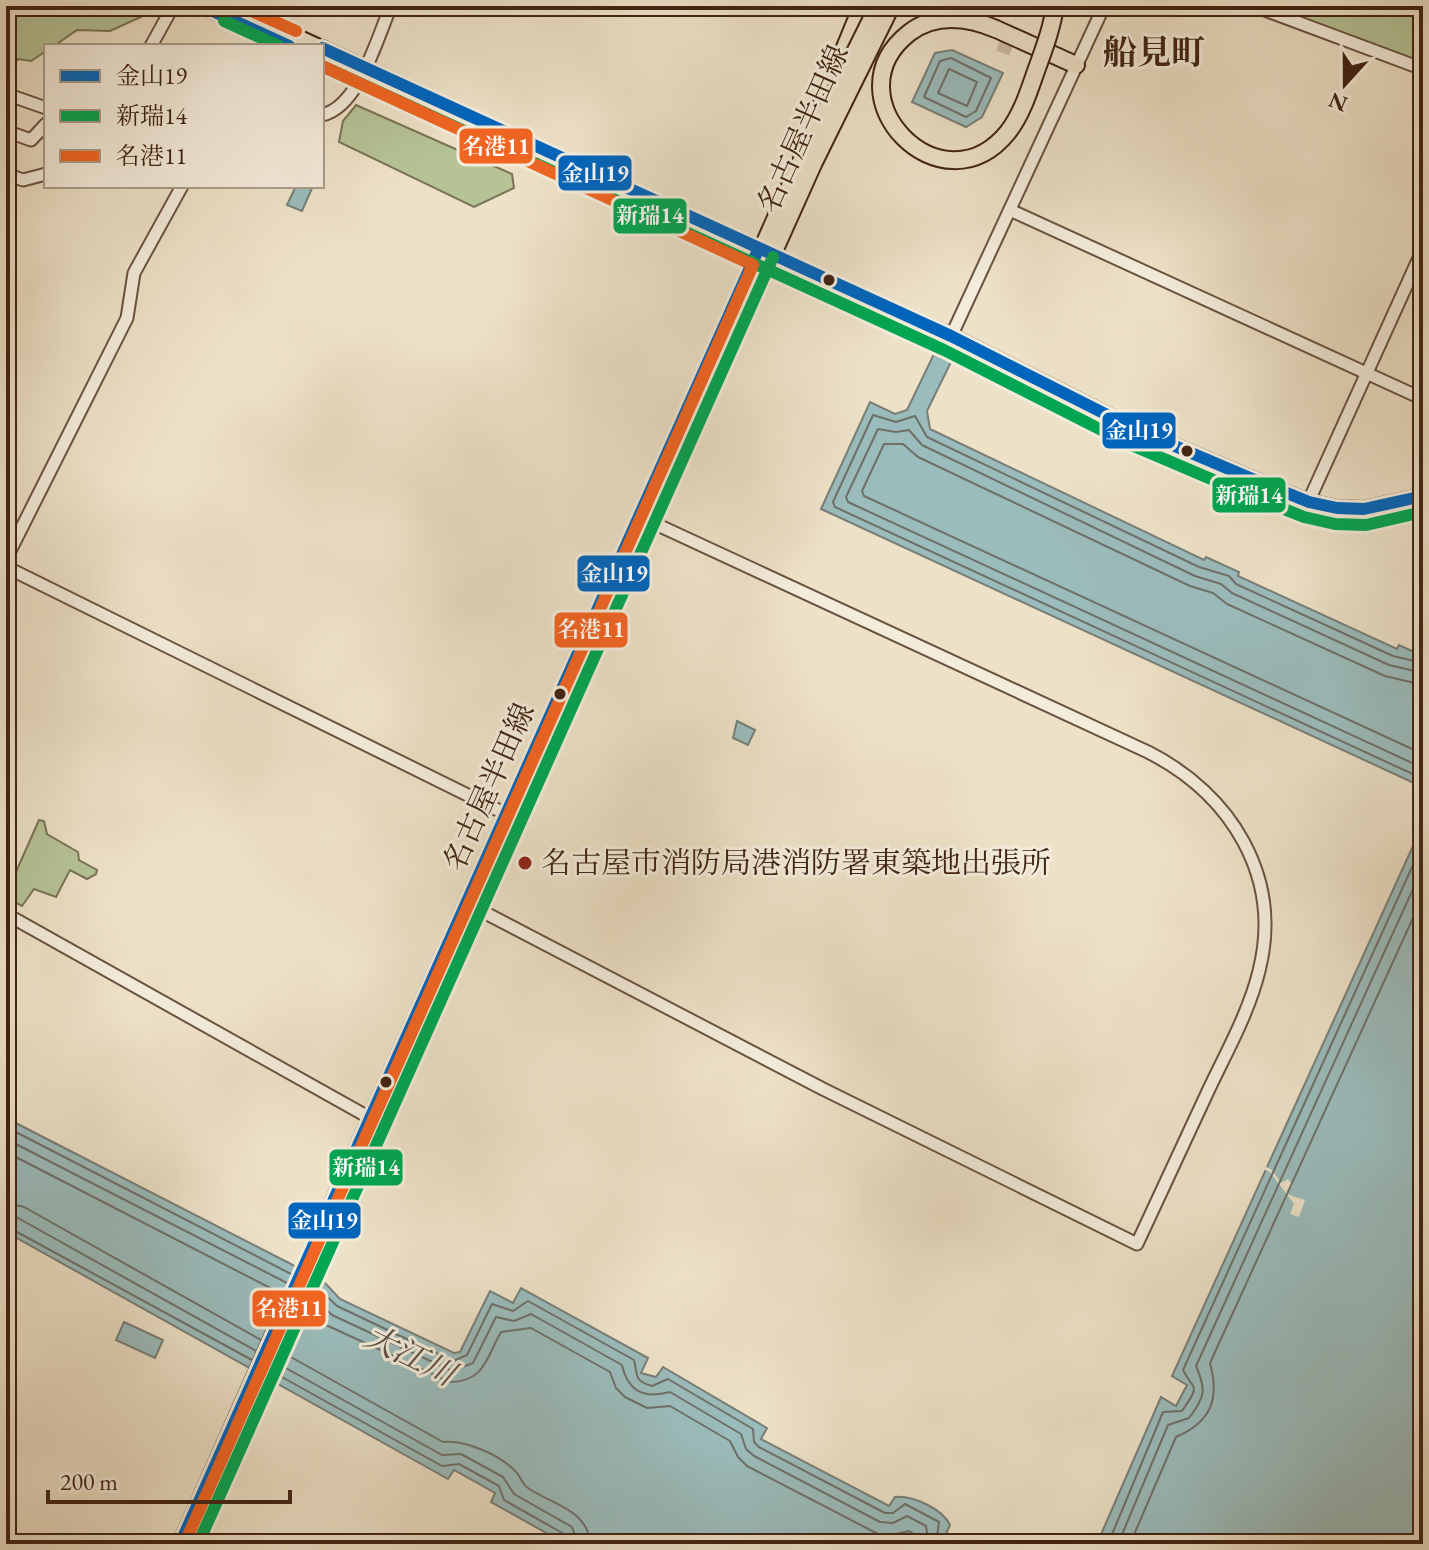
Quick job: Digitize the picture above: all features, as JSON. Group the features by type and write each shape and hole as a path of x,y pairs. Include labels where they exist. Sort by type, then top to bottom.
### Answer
{"highway":[{"path":"762,261 816,106 864,6"},
{"path":"181,1544 762,261 837,85 878,6"},
{"path":"194,1544 814,162 891,6"},
{"path":"814,162 900,6"},
{"path":"1045,6 1042,30 1019,94 994,132 981,141 958,149 934,146 912,134 898,115 892,91 894,73 907,50 926,35 941,30 965,30 1000,40 1074,70"},
{"path":"1055,6 1027,97 1015,122 998,141 979,154 957,159 937,157 912,147 890,123 882,98 884,71 896,46 916,29 941,20 967,20 1000,40 1074,70"}],"main road":[{"path":"202,6 285,44"},
{"path":"231,6 313,44"},
{"name":"名古屋半田線","path":"181,1544 639,516 885,6"},
{"path":"324,49 362,73 762,261 949,340 1132,438 1306,508 1373,521 1423,509"},
{"path":"324,62 362,73"},
{"name":"名古屋半田線","path":"202,1544 656,525 762,261"},
{"path":"1306,508 1364,509 1423,496"}],"street":[{"path":"152,44 173,6"},
{"path":"324,115 334,113 346,102 391,6"},
{"path":"949,340 1104,6"},
{"path":"1254,6 1423,69"},
{"path":"6,94 44,107"},
{"path":"6,131 31,140 44,126"},
{"path":"6,174 23,180 44,175"},
{"path":"6,559 127,318 134,273 181,188"},
{"path":"1010,210 1423,399"},
{"path":"1306,508 1423,249"},
{"path":"466,904 823,1089 1137,1244 1250,998 1263,955 1262,893 1252,855 1234,822 1195,781 1148,752 639,516"},
{"path":"6,567 506,814"},
{"path":"6,914 370,1118"}],"green space":[{"path":"6,6 147,6 143,16 110,31 77,30 57,44 44,44 44,52 31,61 18,59 6,75"},
{"path":"1269,6 1423,6 1423,64"},
{"path":"356,105 512,174 514,188 474,207 339,142 343,121"},
{"path":"39,820 44,821 47,834 78,852 79,860 97,870 87,879 70,870 56,897 34,889 22,906 11,900 13,895 7,892"}],"water":[{"path":"952,50 1003,73 982,117 966,127 912,102 935,53"},
{"path":"295,188 312,188 302,211 287,205"},
{"path":"934,354 951,362 927,411 930,429 1204,560 1206,557 1239,572 1238,576 1397,649 1399,645 1423,656 1423,801 1414,783 821,509 870,402 895,414 907,410"},
{"path":"737,721 755,730 748,745 733,738"},
{"path":"1423,824 1423,1544 1100,1544 1099,1539 1161,1397 1176,1406 1187,1385 1172,1376"},
{"name":"大江川","path":"6,1118 289,1263 326,1284 340,1299 454,1353 460,1352 490,1291 513,1303 521,1288 648,1358 641,1373 656,1377 663,1367 767,1428 761,1439 889,1506 895,1497 902,1497 934,1509 950,1525 945,1536 959,1544 566,1544 491,1502 495,1493 454,1470 448,1479 6,1232"},
{"path":"124,1322 163,1340 155,1358 116,1340"}],"pier":[{"path":"1263,1165 1272,1170 1281,1183 1288,1179 1293,1186 1287,1191 1289,1195 1305,1200 1299,1217 1290,1214 1294,1204 1270,1172 1261,1168"}],"tunnel":[{"path":"999,43 1012,48"}],"transit line":[{"name":"金山19","path":"202,6 285,44"},
{"name":"名港11","path":"240,6 296,31"},
{"name":"新瑞14","path":"224,21 275,44"},
{"name":"金山19","path":"324,49 951,336 1135,429 1257,481 1309,502 1337,508 1364,509 1423,496"},
{"name":"新瑞14","path":"324,67 944,350 1129,444 1251,496 1304,517 1335,524 1366,525 1423,512"},
{"name":"名港11","path":"187,1538 753,265 324,67"},
{"name":"金山19","path":"180,1544 758,250"},
{"name":"新瑞14","path":"198,1544 773,257"}],"place":[{"name":"名古屋市消防局港消防署東築地出張所","path":"525,863"}],"district":[{"name":"船見町","path":"1154,52"}]}
